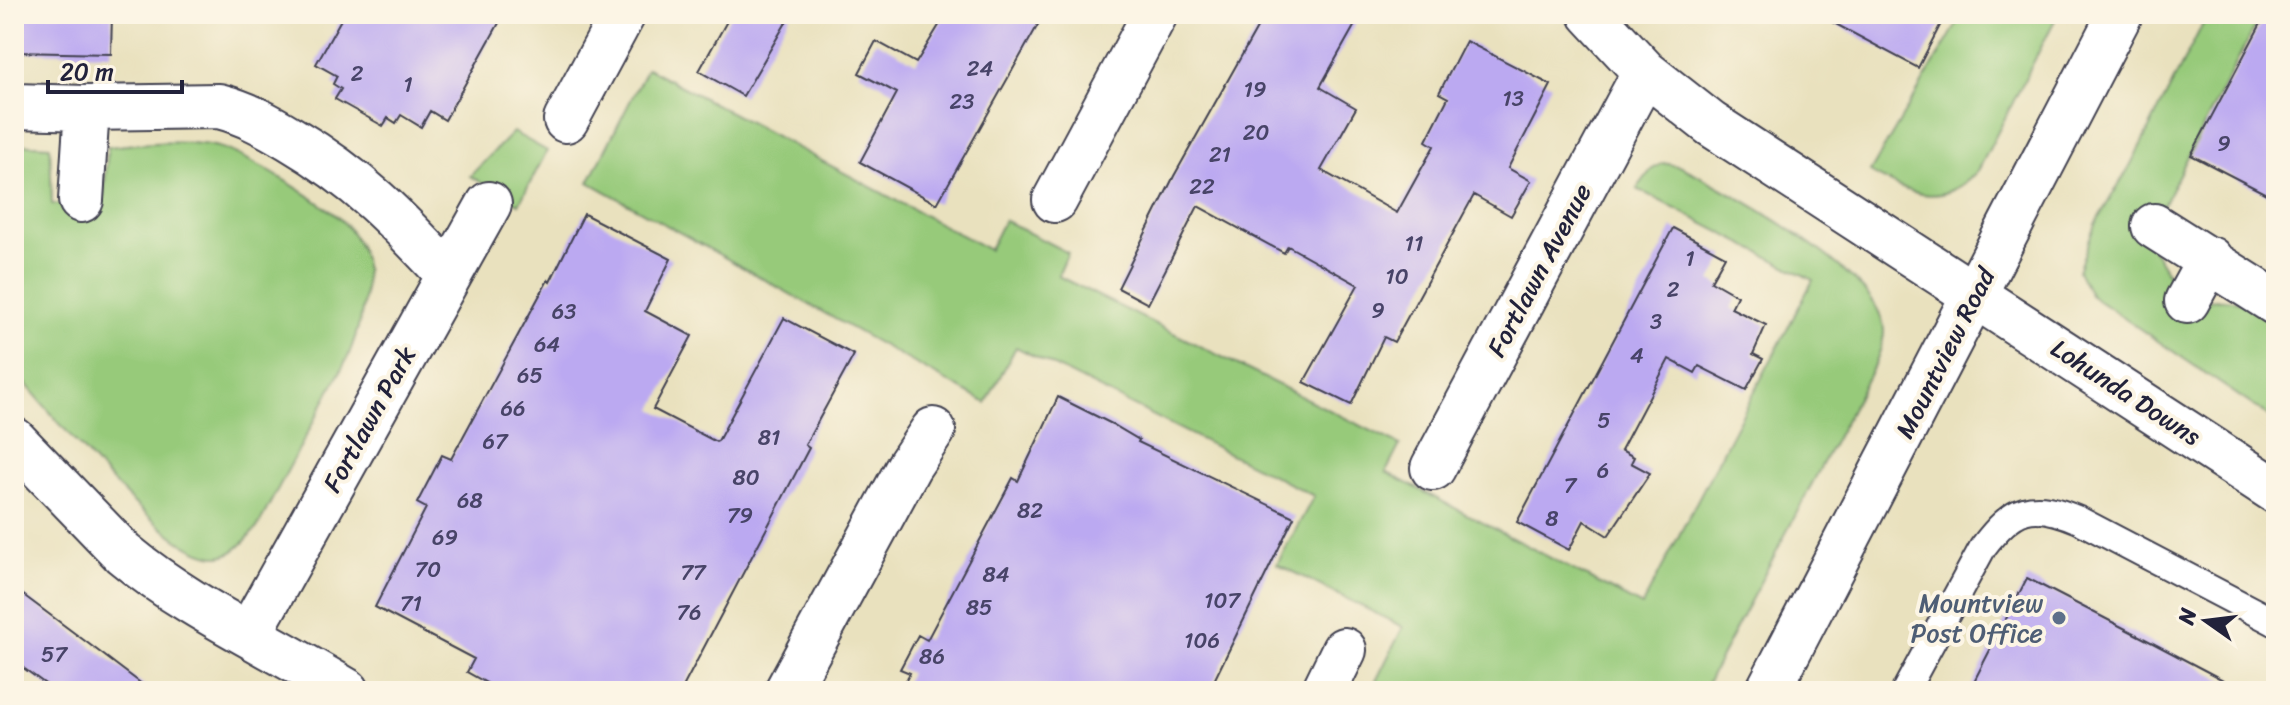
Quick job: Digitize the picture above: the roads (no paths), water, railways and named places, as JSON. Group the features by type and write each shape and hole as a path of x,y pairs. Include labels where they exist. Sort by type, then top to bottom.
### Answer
{"street":[{"path":"566,120 623,14"},
{"path":"1055,200 1155,14"},
{"path":"1591,14 1645,72 1711,124 1974,294"},
{"name":"Mountview Road","path":"1768,691 2120,14"},
{"name":"Fortlawn Avenue","path":"1433,468 1645,72"},
{"path":"14,106 219,106 259,120 325,159 355,181 383,205 449,275"},
{"path":"81,200 87,108"},
{"name":"Fortlawn Park","path":"249,634 489,204"},
{"path":"2154,226 2276,303"},
{"path":"2187,301 2210,259"},
{"name":"Lohunda Downs","path":"1974,294 2276,491"},
{"path":"787,691 909,466 933,430"},
{"path":"14,440 142,569 347,691"},
{"path":"1324,691 1344,650"}],"lane":[{"path":"1905,691 1983,547 1998,527 2025,509 2050,508 2079,520 2276,623"}],"place":[{"name":"Mountview Post Office","path":"2059,618"}]}
